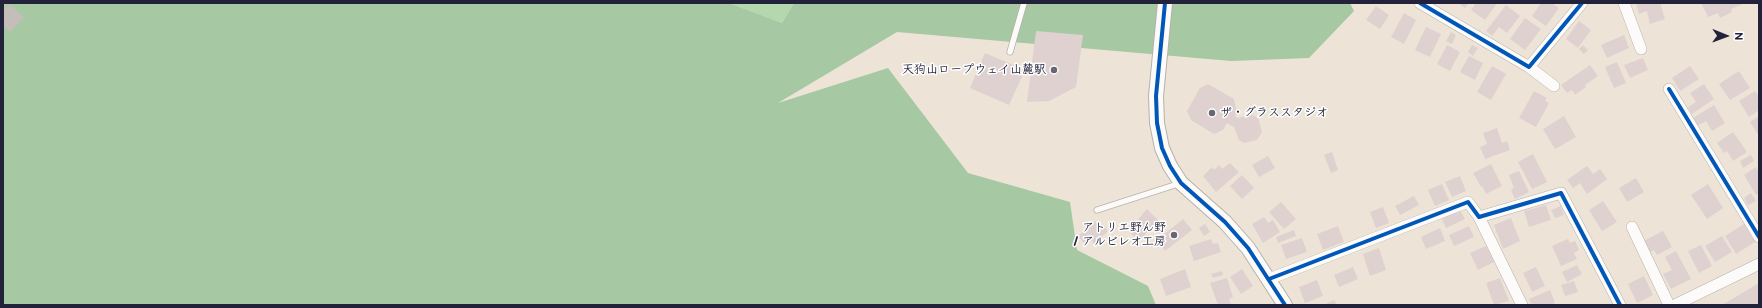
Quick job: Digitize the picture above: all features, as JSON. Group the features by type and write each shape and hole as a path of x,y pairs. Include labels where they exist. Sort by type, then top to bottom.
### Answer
{"street":[{"path":"1165,3 1156,96 1157,123 1162,148 1170,166 1181,183 1225,222 1248,248 1284,305"},
{"path":"1420,3 1529,67 1554,86"},
{"path":"1529,67 1582,3"},
{"path":"1624,3 1641,49"},
{"path":"1669,89 1759,237"},
{"path":"1479,218 1561,193 1620,305"},
{"path":"1268,279 1468,202 1479,218 1522,305"},
{"path":"1632,227 1669,305"},
{"path":"1675,305 1759,264"}],"lane":[{"path":"1010,52 1024,3"},
{"path":"1097,210 1181,183"}],"green space":[{"path":"3,3 729,3 782,23 794,3 1350,3 1354,11 1309,58 1231,61 897,32 778,103 888,68 968,173 1070,202 1077,250 1148,286 1156,305 3,305"},
{"path":"729,3 794,3 782,23"}],"building":[{"path":"1458,3 1469,3 1465,8"},
{"path":"1476,3 1494,3 1496,5 1485,20 1471,10"},
{"path":"1541,3 1552,3 1559,8 1546,26 1532,16"},
{"path":"1636,3 1660,3 1665,19 1650,24 1647,11 1639,14"},
{"path":"1701,3 1740,3 1741,5 1731,9 1732,12 1720,18 1718,13 1708,17"},
{"path":"1506,5 1520,16 1507,33 1499,27 1492,36 1486,31"},
{"path":"1376,6 1389,15 1380,29 1366,20"},
{"path":"1404,13 1416,20 1404,44 1391,37"},
{"path":"1525,18 1541,29 1525,50 1510,39"},
{"path":"1579,21 1591,30 1578,48 1566,39"},
{"path":"1426,27 1441,34 1430,57 1415,50"},
{"name":"天狗山ロープウェイ山麓駅","path":"1036,31 1083,35 1076,87 1049,101 1027,102"},
{"path":"1451,32 1456,35 1452,44 1446,41"},
{"path":"1624,35 1629,48 1607,58 1601,45"},
{"path":"1447,45 1460,52 1450,71 1437,64"},
{"path":"1472,45 1478,48 1473,56 1468,52"},
{"path":"1583,45 1588,50 1584,54 1579,49"},
{"path":"985,53 1025,70 1009,105 970,88"},
{"path":"1469,56 1483,63 1475,80 1460,72"},
{"path":"1643,58 1648,70 1630,78 1624,65"},
{"path":"1617,62 1626,83 1614,88 1605,67"},
{"path":"1590,65 1598,76 1585,85 1586,87 1575,95 1572,90 1567,93 1561,85"},
{"path":"1492,66 1506,74 1491,100 1477,92"},
{"path":"1690,66 1699,79 1680,91 1672,78"},
{"path":"1739,71 1750,88 1730,100 1719,84"},
{"name":"ザ・グラススタジオ","path":"1208,84 1234,99 1237,113 1235,116 1238,118 1251,114 1258,118 1262,132 1257,140 1244,143 1239,140 1234,127 1227,123 1223,130 1214,134 1191,120 1187,111 1200,88"},
{"path":"1704,84 1714,99 1692,114 1688,107 1696,102 1690,93"},
{"path":"1534,91 1547,98 1545,101 1549,103 1536,127 1519,118"},
{"path":"1755,91 1759,97 1759,110 1749,117 1739,101"},
{"path":"1714,105 1725,123 1712,131 1706,121 1697,126 1693,118"},
{"path":"1564,116 1576,137 1555,149 1543,129"},
{"path":"1759,116 1759,136 1750,122"},
{"path":"1497,128 1502,143 1507,141 1510,150 1485,159 1480,147 1487,144 1483,133"},
{"path":"1733,132 1747,152 1733,161 1727,151 1724,153 1717,143"},
{"path":"1332,152 1338,170 1331,173 1324,155"},
{"path":"1533,154 1547,182 1532,189 1518,162"},
{"path":"1751,155 1754,161 1743,168 1740,161"},
{"path":"1268,156 1275,168 1259,177 1252,165"},
{"path":"1230,163 1239,172 1216,192 1203,176 1212,167 1214,170 1219,165 1222,169"},
{"path":"1491,164 1502,186 1486,194 1473,173"},
{"path":"1587,166 1593,174 1600,169 1607,179 1587,194 1580,183 1573,188 1567,180"},
{"path":"1756,167 1759,173 1759,193 1756,195 1744,175"},
{"path":"1519,171 1529,192 1515,199 1511,190 1514,188 1509,175"},
{"path":"1242,175 1254,188 1242,199 1230,186"},
{"path":"1460,176 1466,191 1452,197 1445,182"},
{"path":"1636,178 1644,192 1627,202 1619,188"},
{"path":"1442,184 1449,200 1435,206 1428,190"},
{"path":"1708,184 1723,208 1707,219 1691,195"},
{"path":"1751,193 1756,201 1748,205 1744,198"},
{"path":"1414,196 1419,205 1400,215 1395,206"},
{"path":"1603,201 1617,222 1602,231 1589,210"},
{"path":"1281,202 1296,219 1284,229 1269,212"},
{"path":"1546,205 1551,220 1529,227 1524,211"},
{"path":"1561,206 1564,215 1555,218 1551,210"},
{"path":"1383,207 1389,223 1376,228 1370,212"},
{"path":"1147,209 1158,220 1139,241 1128,231"},
{"path":"1460,210 1465,219 1446,228 1442,219"},
{"path":"1264,217 1268,223 1273,220 1280,232 1263,243 1252,224"},
{"path":"1511,218 1520,241 1503,249 1494,225"},
{"name":"アトリエ野ん野 / アルビレオ工房","path":"1183,219 1192,230 1165,251 1157,240"},
{"path":"1095,221 1100,227 1103,225 1108,231 1094,244 1090,239 1085,244 1078,236"},
{"path":"1205,224 1210,232 1204,236 1199,228"},
{"path":"1744,224 1755,242 1736,254 1725,236"},
{"path":"1338,226 1344,242 1323,250 1317,234"},
{"path":"1469,226 1474,237 1454,246 1449,235"},
{"path":"1440,228 1445,241 1426,249 1421,237"},
{"path":"1294,230 1296,236 1278,243 1276,237"},
{"path":"1663,231 1672,247 1657,255 1654,250 1648,253 1642,242"},
{"path":"1722,236 1732,252 1715,262 1705,246"},
{"path":"1302,238 1307,252 1286,259 1281,245"},
{"path":"1211,239 1213,244 1218,243 1221,252 1194,261 1189,246"},
{"path":"1568,239 1570,243 1575,241 1579,250 1574,253 1577,259 1561,266 1552,246"},
{"path":"1701,245 1712,266 1699,273 1688,251"},
{"path":"1486,246 1494,262 1478,270 1470,253"},
{"path":"1379,248 1386,270 1370,276 1363,254"},
{"path":"1676,251 1691,279 1671,289 1663,274 1672,270 1665,257"},
{"path":"1577,265 1582,274 1567,282 1562,272"},
{"path":"1353,267 1358,279 1339,287 1334,275"},
{"path":"1536,267 1545,286 1532,292 1523,273"},
{"path":"1185,269 1191,287 1166,296 1160,279"},
{"path":"1242,269 1253,286 1241,294 1230,277"},
{"path":"1222,271 1223,275 1213,278 1211,274"},
{"path":"1644,276 1653,295 1637,303 1628,284"},
{"path":"1227,278 1233,297 1229,299 1231,305 1218,305 1210,283"},
{"path":"1500,278 1509,301 1494,305 1486,283"},
{"path":"1317,280 1323,296 1305,303 1299,287"},
{"path":"1574,281 1578,292 1565,296 1561,285"},
{"path":"1759,283 1759,305 1722,305"},
{"path":"1550,290 1555,303 1550,305 1531,304 1529,299"},
{"path":"1334,300 1337,305 1324,305"}],"tunnel":[{"path":"3,25 24,3"}],"cycle path":[{"path":"1165,3 1156,96 1157,123 1162,148 1170,166 1181,183 1225,222 1248,248 1285,305"},
{"path":"1420,3 1529,67 1582,3"},
{"path":"1669,89 1759,237"},
{"path":"1269,279 1468,202 1479,217 1561,193 1620,305"}],"place":[{"name":"天狗山ロープウェイ山麓駅","path":"1054,70"},
{"name":"ザ・グラススタジオ","path":"1212,113"},
{"name":"アトリエ野ん野 / アルビレオ工房","path":"1174,235"}]}
